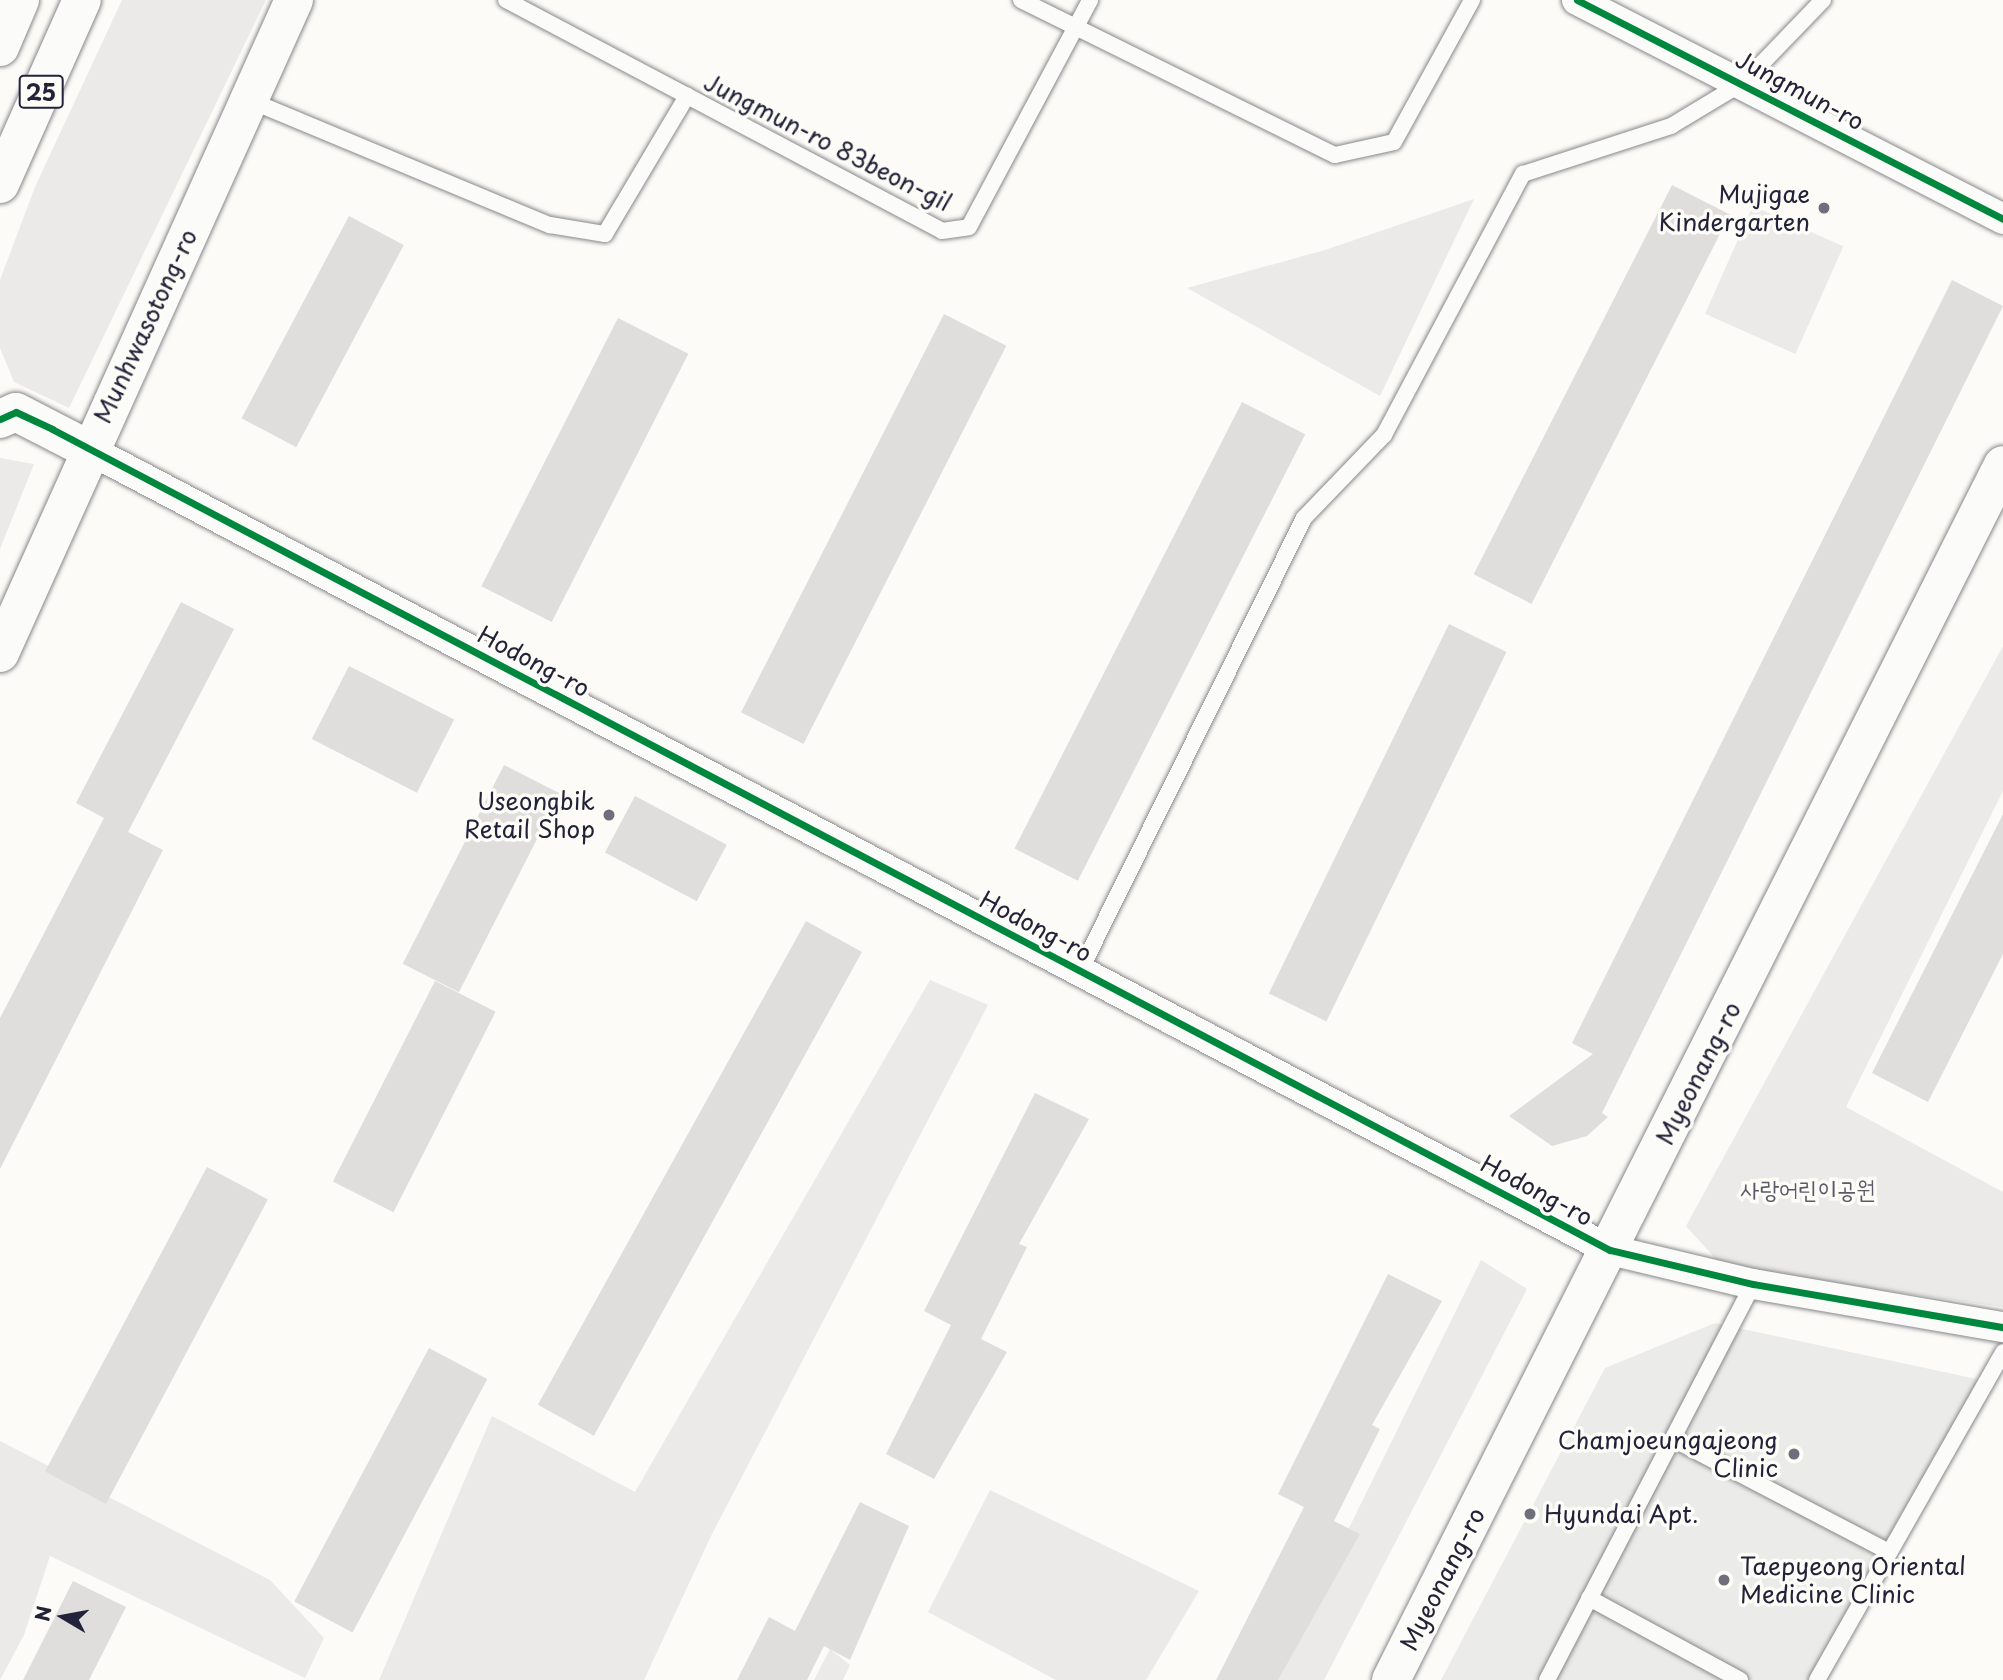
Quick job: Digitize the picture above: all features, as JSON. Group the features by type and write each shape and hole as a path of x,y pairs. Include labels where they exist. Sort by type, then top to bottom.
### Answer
{"main road":[{"name":"25","path":"0,47 20,0"},
{"name":"25","path":"0,184 82,0"},
{"name":"Munhwasotong-ro","path":"0,653 88,449 293,0"},
{"path":"0,419 16,412 88,449"},
{"name":"Myeonang-ro","path":"1391,1680 1610,1250 2003,465"}],"street":[{"name":"Jungmun-ro","path":"1577,0 1744,82 2003,219"},
{"name":"Hodong-ro","path":"88,449 1610,1250 1753,1284 2003,1328"}],"lane":[{"name":"Jungmun-ro 83beon-gil","path":"506,0 942,231 969,227 1090,0"},
{"path":"1021,0 1335,155 1394,142 1472,0"},
{"path":"1080,971 1304,518 1384,435 1523,174 1671,126 1744,82 1823,0"},
{"path":"249,100 550,225 604,234 687,96"},
{"path":"1546,1680 1753,1284"},
{"path":"1817,1680 2003,1352"},
{"path":"1673,1439 1889,1552"},
{"path":"1589,1598 1740,1680"}],"shaded area":[{"path":"1715,1323 1986,1381 1819,1680 1441,1680 1605,1368"}],"green space":[{"path":"122,0 266,0 69,408 14,382 0,348 0,280 35,187"},
{"path":"1474,199 1380,396 1187,288 1325,250"},
{"path":"1753,206 1843,246 1795,354 1705,314"},
{"path":"0,458 34,464 0,549"},
{"name":"사랑어린이공원","path":"2003,646 2003,791 1846,1107 2003,1192 2003,1307 1724,1268 1686,1226"},
{"path":"930,980 988,1005 712,1534 644,1680 379,1680 492,1416 635,1492"},
{"path":"1481,1260 1527,1289 1324,1680 1274,1680"},
{"path":"0,1441 270,1580 324,1638 305,1678 50,1556 24,1635 0,1680"},
{"path":"990,1490 1199,1591 1146,1680 1056,1680 928,1612"},
{"path":"830,1649 850,1665 843,1680 814,1680"}],"building":[{"path":"1672,185 1730,215 1532,604 1474,574"},
{"path":"349,216 404,245 296,447 241,418"},
{"path":"1952,280 2003,306 1602,1113 1608,1117 1587,1136 1552,1146 1509,1116 1593,1054 1572,1043"},
{"path":"944,314 1006,346 803,744 741,712"},
{"path":"618,318 688,354 552,622 481,586"},
{"path":"1242,402 1305,434 1078,881 1015,848"},
{"path":"181,602 234,629 128,832 163,850 0,1169 0,1018 104,818 76,803"},
{"path":"1449,624 1507,652 1326,1021 1269,993"},
{"path":"349,666 454,720 417,793 312,739"},
{"path":"504,765 560,794 459,992 403,964"},
{"path":"635,796 727,845 697,901 605,853"},
{"path":"2003,814 2003,954 1928,1102 1872,1073"},
{"path":"806,921 862,952 594,1436 538,1405"},
{"path":"435,981 496,1012 393,1212 333,1181"},
{"path":"1035,1093 1089,1119 1019,1244 1027,1247 981,1339 1007,1352 934,1479 886,1454 951,1325 924,1311"},
{"path":"207,1167 268,1199 106,1504 45,1472"},
{"path":"1388,1274 1442,1301 1372,1425 1380,1429 1334,1521 1360,1534 1278,1680 1216,1680 1304,1507 1278,1494"},
{"path":"429,1348 487,1379 353,1632 294,1601"},
{"path":"860,1502 909,1526 850,1660 824,1646 807,1680 737,1680 769,1617 795,1631"},
{"path":"73,1581 126,1607 89,1680 23,1680"}],"cycle path":[{"path":"1577,0 2003,219"},
{"path":"0,419 16,412 52,429 1610,1250 1753,1284 2003,1327"}],"place":[{"name":"Mujigae Kindergarten","path":"1824,208"},
{"name":"Useongbik Retail Shop","path":"609,815"},
{"name":"Chamjoeungajeong Clinic","path":"1794,1454"},
{"name":"Hyundai Apt.","path":"1530,1514"},
{"name":"Taepyeong Oriental Medicine Clinic","path":"1724,1580"}]}
